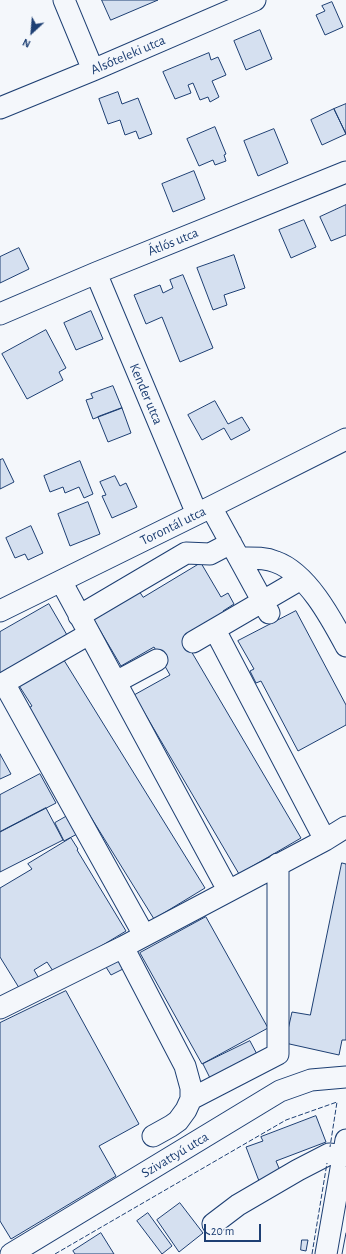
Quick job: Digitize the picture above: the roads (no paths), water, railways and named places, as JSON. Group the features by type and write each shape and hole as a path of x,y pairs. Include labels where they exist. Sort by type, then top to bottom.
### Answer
{"street":[{"path":"64,0 93,70"},
{"name":"Alsóteleki utca","path":"0,108 93,70 255,0"},
{"name":"Átlós utca","path":"0,314 96,273 346,172"},
{"name":"Kender utca","path":"96,273 204,511 235,551 266,607"},
{"name":"Torontál utca","path":"1,607 61,581 346,439"},
{"path":"79,616 186,553 210,554 235,551 254,558 275,561 289,568 301,579 325,611 346,646"},
{"path":"193,642 215,630 266,607 301,579"},
{"path":"61,581 228,890"},
{"path":"215,630 325,840"},
{"path":"89,634 4,683 144,935"},
{"path":"116,682 157,660"},
{"path":"2,1004 124,947 228,890 325,840 346,827"},
{"path":"191,1099 278,1054 278,864"},
{"path":"124,947 185,1066 190,1081 191,1099 186,1110 178,1121 153,1136"},
{"name":"Szivattyú utca","path":"11,1254 280,1091 311,1080 346,1077"},
{"path":"213,1224 238,1205 298,1170 328,1154 345,1148 326,1254"}],"tram line":[{"path":"342,1254 346,1233"}]}
